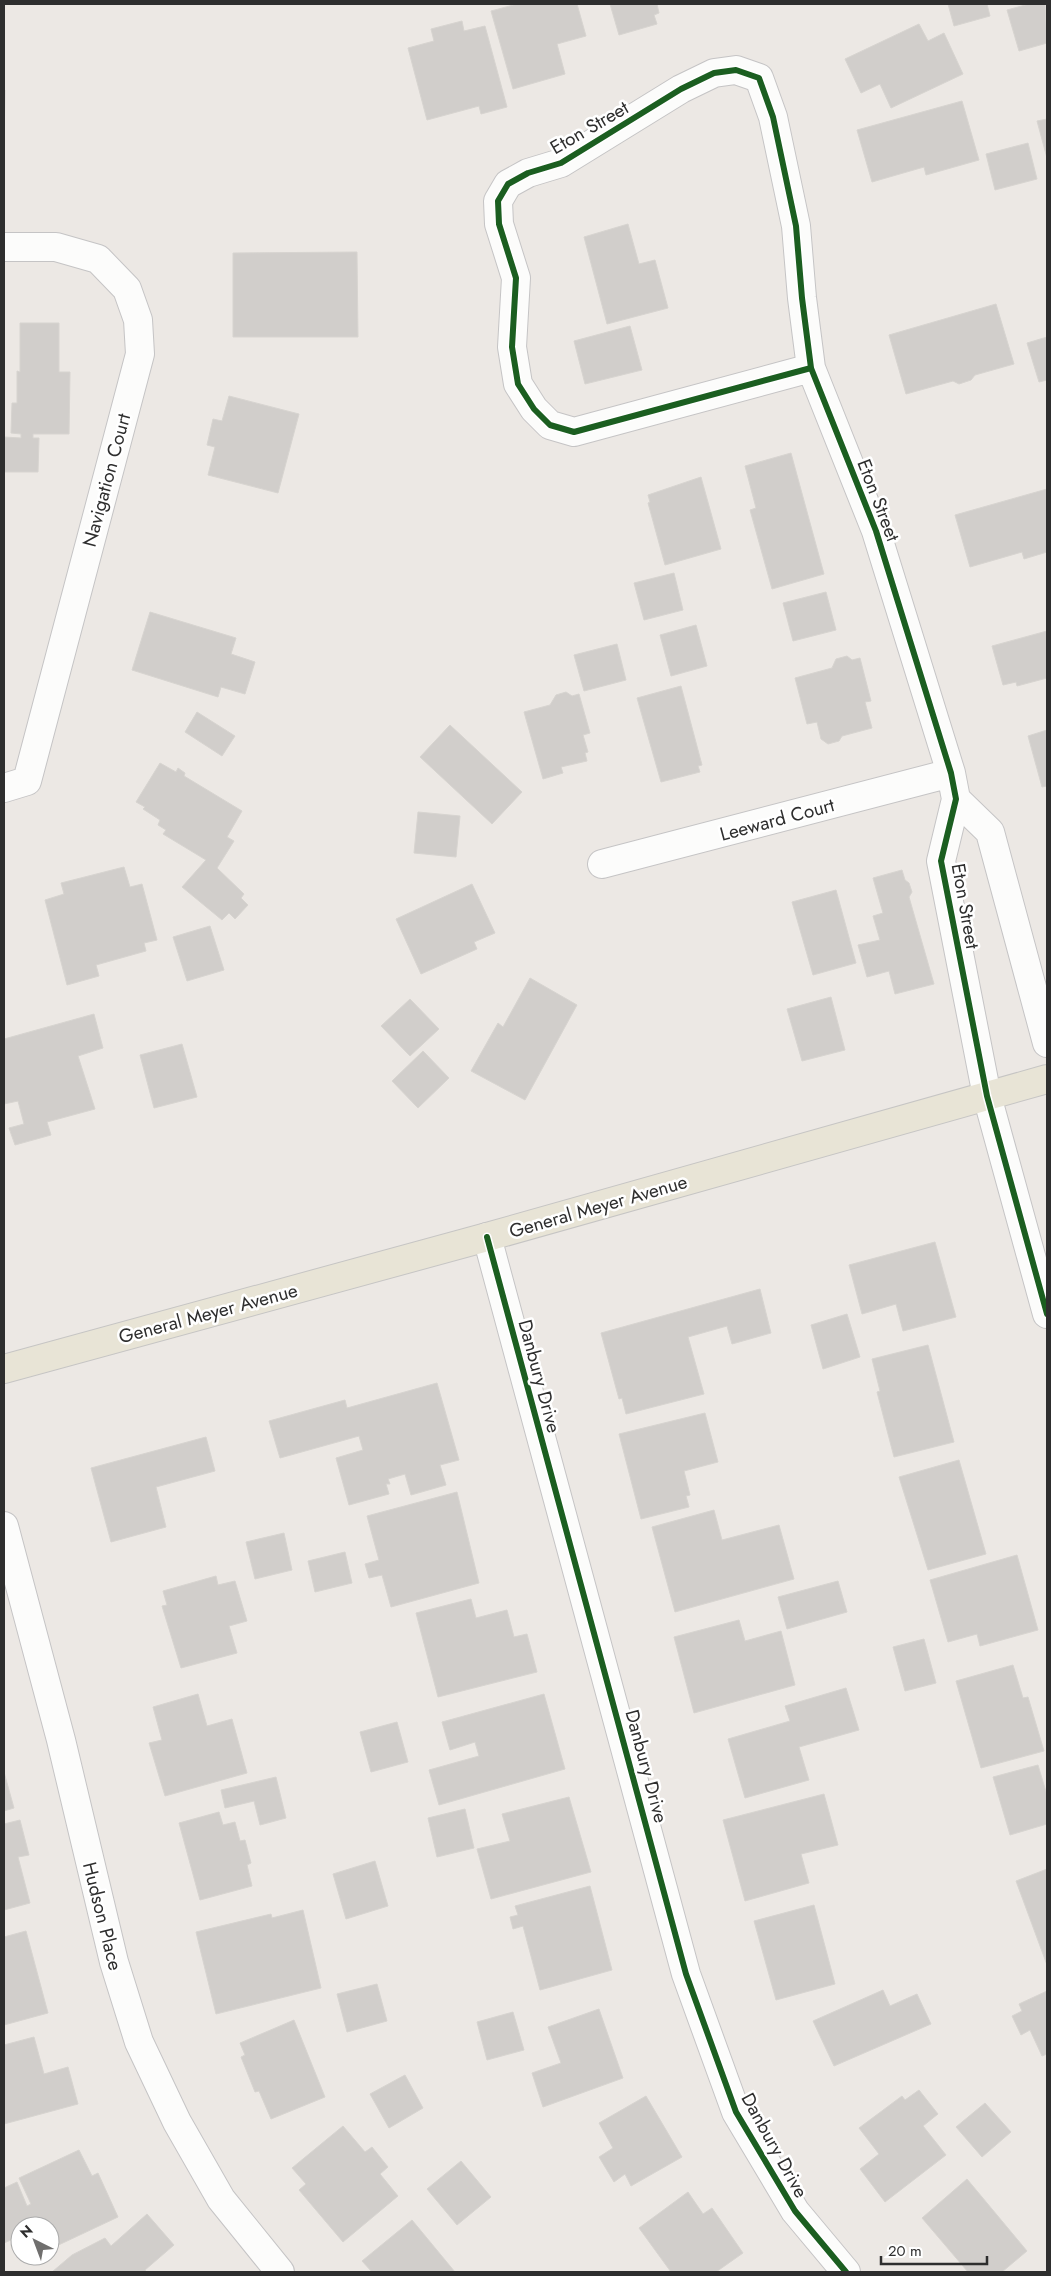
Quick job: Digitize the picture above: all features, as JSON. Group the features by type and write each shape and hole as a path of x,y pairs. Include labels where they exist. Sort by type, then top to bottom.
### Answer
{"main road":[{"name":"General Meyer Avenue","path":"4,1369 487,1237 1047,1079"}],"street":[{"name":"Eton Street","path":"811,368 574,432 550,425 534,409 518,384 512,347 516,278 499,224 498,201 508,184 528,173 561,163 681,89 714,73 736,70 759,78 773,118 796,226 802,298 811,368 876,531 954,786 990,832 1047,1043"},
{"name":"Navigation Court","path":"4,247 56,247 98,259 127,289 138,320 140,354 26,781 4,788"},
{"name":"Eton Street","path":"954,786 941,861 987,1096 1047,1314"},
{"name":"Leeward Court","path":"602,864 954,786"},
{"name":"Danbury Drive","path":"487,1237 686,1974 736,2112 795,2211 846,2272"},
{"name":"Hudson Place","path":"4,1526 61,1740 114,1962 140,2042 177,2122 221,2199 280,2272"}],"building":[{"path":"517,4 577,4 586,36 557,44 565,74 513,89 491,11"},
{"path":"610,4 657,4 659,13 654,15 657,24 619,35"},
{"path":"948,4 987,4 990,16 954,26"},
{"path":"1029,4 1045,4 1047,43 1019,51 1007,10"},
{"path":"462,21 464,31 485,26 507,107 481,114 479,106 427,120 408,48 434,41 431,29"},
{"path":"919,24 928,41 944,33 963,74 891,108 880,84 861,93 845,59"},
{"path":"4,90 5,90 4,142"},
{"path":"962,101 979,160 926,175 924,167 872,182 857,130"},
{"path":"1047,119 1047,158 1037,121"},
{"path":"1028,143 1037,179 995,190 986,154"},
{"path":"628,224 639,264 655,260 668,308 607,324 584,237"},
{"path":"357,252 358,337 233,337 233,253"},
{"path":"996,304 1014,364 975,375 971,380 959,384 953,381 906,394 889,335"},
{"path":"20,323 59,323 59,372 70,372 69,434 33,434 33,438 39,438 38,472 4,472 4,437 21,438 21,434 11,433 12,403 17,403 17,371 20,372"},
{"path":"630,326 642,370 585,384 574,341"},
{"path":"1047,337 1047,380 1039,382 1027,343"},
{"path":"229,396 299,414 278,493 208,475 215,447 207,445 213,419 222,421"},
{"path":"791,453 824,574 772,589 750,510 756,508 745,466"},
{"path":"701,477 721,549 665,565 648,503 650,502 648,495"},
{"path":"1047,489 1047,552 1024,559 1022,552 970,567 955,515"},
{"path":"674,573 683,610 644,620 634,583"},
{"path":"826,592 836,630 793,641 783,603"},
{"path":"150,612 236,638 231,654 255,662 245,694 221,687 218,697 132,670"},
{"path":"696,625 707,666 671,676 660,635"},
{"path":"1047,631 1047,678 1017,686 1016,682 1003,685 992,646"},
{"path":"617,644 626,680 584,691 574,655"},
{"path":"847,656 852,660 860,658 871,701 865,702 872,728 842,736 839,741 828,744 821,739 817,722 807,724 795,678 832,668 836,659"},
{"path":"681,686 702,765 698,766 700,772 661,782 637,698"},
{"path":"566,692 572,696 579,694 590,733 583,735 588,752 585,753 587,761 561,767 563,773 543,779 524,712 550,705 556,695"},
{"path":"197,712 235,736 222,756 185,732"},
{"path":"450,725 522,792 492,824 420,757"},
{"path":"1047,730 1047,786 1042,787 1028,736"},
{"path":"160,763 176,772 178,768 185,773 184,776 242,811 227,837 234,841 217,868 244,894 241,898 248,905 235,919 229,913 222,920 182,887 206,860 163,834 166,830 158,825 160,820 136,802"},
{"path":"418,812 460,816 456,857 414,853"},
{"path":"124,867 130,887 142,884 157,940 144,943 146,951 96,965 99,976 67,985 45,900 64,894 61,883"},
{"path":"902,870 912,892 909,897 934,984 895,994 889,971 867,977 858,945 880,940 873,916 883,913 873,878"},
{"path":"472,884 495,933 474,942 477,949 421,974 396,919"},
{"path":"836,890 856,963 813,975 792,902"},
{"path":"210,926 224,970 187,981 173,937"},
{"path":"530,978 577,1005 525,1100 471,1071 498,1023 503,1027"},
{"path":"831,997 845,1050 802,1061 787,1009"},
{"path":"410,999 439,1029 410,1056 381,1026"},
{"path":"94,1014 103,1048 78,1056 95,1109 47,1122 51,1135 15,1145 9,1128 24,1124 18,1101 4,1104 4,1039"},
{"path":"182,1044 197,1097 154,1108 140,1055"},
{"path":"423,1051 449,1078 418,1108 392,1081"},
{"path":"935,1242 956,1317 903,1331 896,1304 862,1314 849,1265"},
{"path":"760,1289 771,1333 732,1344 727,1326 688,1337 704,1394 626,1414 622,1398 619,1399 601,1333"},
{"path":"847,1314 860,1357 823,1369 811,1325"},
{"path":"928,1345 954,1442 894,1457 877,1392 880,1391 872,1359"},
{"path":"437,1383 459,1460 440,1465 446,1485 411,1495 405,1474 388,1479 390,1484 386,1484 389,1494 349,1505 336,1458 363,1450 359,1436 280,1458 269,1421 345,1400 347,1408"},
{"path":"705,1413 718,1462 684,1471 690,1495 686,1496 689,1507 641,1519 619,1434"},
{"path":"206,1437 215,1471 156,1487 166,1527 111,1542 91,1468"},
{"path":"959,1460 986,1554 928,1570 899,1477"},
{"path":"457,1492 479,1583 391,1607 382,1575 369,1578 365,1564 379,1560 367,1516"},
{"path":"714,1510 722,1540 779,1525 794,1579 675,1612 652,1527"},
{"path":"284,1533 292,1570 255,1579 246,1542"},
{"path":"345,1552 352,1583 315,1592 308,1561"},
{"path":"1017,1555 1038,1630 980,1646 977,1634 948,1642 930,1580"},
{"path":"216,1576 218,1585 235,1581 247,1621 229,1626 237,1653 181,1668 162,1606 167,1605 163,1591"},
{"path":"838,1581 847,1612 787,1629 778,1597"},
{"path":"471,1599 476,1618 507,1610 514,1637 527,1634 537,1672 438,1697 416,1613"},
{"path":"739,1620 745,1641 781,1631 795,1685 694,1713 674,1637"},
{"path":"924,1639 936,1683 905,1691 893,1647"},
{"path":"1013,1665 1023,1698 1028,1697 1044,1751 981,1768 956,1681"},
{"path":"846,1688 859,1730 799,1747 809,1780 745,1798 728,1739 790,1721 785,1706"},
{"path":"198,1694 207,1726 232,1719 247,1773 165,1796 149,1743 162,1740 153,1707"},
{"path":"544,1694 565,1769 439,1805 429,1770 479,1756 475,1742 450,1750 442,1722"},
{"path":"397,1722 408,1762 371,1772 360,1732"},
{"path":"1038,1765 1047,1795 1047,1824 1010,1835 993,1777"},
{"path":"4,1772 14,1808 4,1811"},
{"path":"276,1777 286,1818 260,1825 254,1801 225,1808 221,1790"},
{"path":"824,1794 838,1845 801,1854 809,1883 745,1901 723,1820"},
{"path":"569,1797 591,1872 491,1899 477,1849 510,1841 502,1814"},
{"path":"465,1809 474,1848 437,1857 428,1818"},
{"path":"219,1812 223,1825 235,1822 240,1841 245,1840 251,1863 247,1865 252,1886 200,1900 179,1823"},
{"path":"20,1820 29,1855 18,1857 30,1903 4,1910 4,1824"},
{"path":"375,1861 388,1906 346,1919 333,1874"},
{"path":"1047,1869 1047,1965 1016,1881"},
{"path":"590,1886 612,1970 540,1990 523,1926 513,1929 510,1917 518,1915 515,1906"},
{"path":"814,1905 835,1984 776,2000 754,1921"},
{"path":"303,1910 321,1988 216,2014 196,1932 271,1914 272,1918"},
{"path":"26,1931 48,2013 4,2025 4,1937"},
{"path":"377,1984 387,2021 347,2032 337,1994"},
{"path":"883,1990 890,2006 917,1994 931,2024 834,2066 813,2021"},
{"path":"1047,1991 1047,2054 1042,2056 1030,2030 1021,2035 1012,2016 1022,2011 1019,2004"},
{"path":"599,2009 623,2078 543,2107 532,2073 561,2063 548,2027"},
{"path":"513,2012 524,2050 487,2060 477,2022"},
{"path":"294,2020 325,2097 271,2119 259,2091 255,2092 241,2057 245,2055 240,2043"},
{"path":"34,2037 44,2074 68,2067 78,2104 4,2124 4,2045"},
{"path":"405,2075 423,2108 389,2128 370,2094"},
{"path":"919,2090 938,2114 923,2126 946,2155 885,2202 860,2169 879,2154 859,2128 902,2096 905,2100"},
{"path":"646,2096 682,2157 631,2186 625,2174 614,2182 599,2157 613,2148 599,2123"},
{"path":"985,2103 1011,2132 982,2157 956,2127"},
{"path":"343,2126 365,2152 372,2147 388,2167 380,2174 398,2196 343,2242 299,2190 306,2184 292,2168"},
{"path":"79,2150 92,2176 98,2173 118,2217 60,2244 60,2216 10,2216 10,2240 4,2243 4,2188 17,2182 27,2206 31,2204 19,2178"},
{"path":"461,2161 491,2197 457,2225 427,2189"},
{"path":"967,2179 1027,2251 1002,2272 968,2272 922,2218"},
{"path":"688,2192 703,2214 712,2208 743,2253 716,2272 671,2272 639,2228"},
{"path":"147,2214 174,2245 145,2270 147,2272 52,2272 72,2255 105,2238 111,2246"},
{"path":"412,2220 455,2272 372,2272 362,2261"}],"cycle path":[{"path":"811,368 574,432 550,425 534,409 518,384 512,347 516,278 499,224 498,201 508,184 528,173 561,163 681,89 714,73 736,70 759,78 773,117 796,226 802,298 811,368 876,531 951,773 956,799 941,861 987,1096 1047,1314"},
{"path":"487,1237 686,1974 736,2112 795,2211 846,2272"}]}
